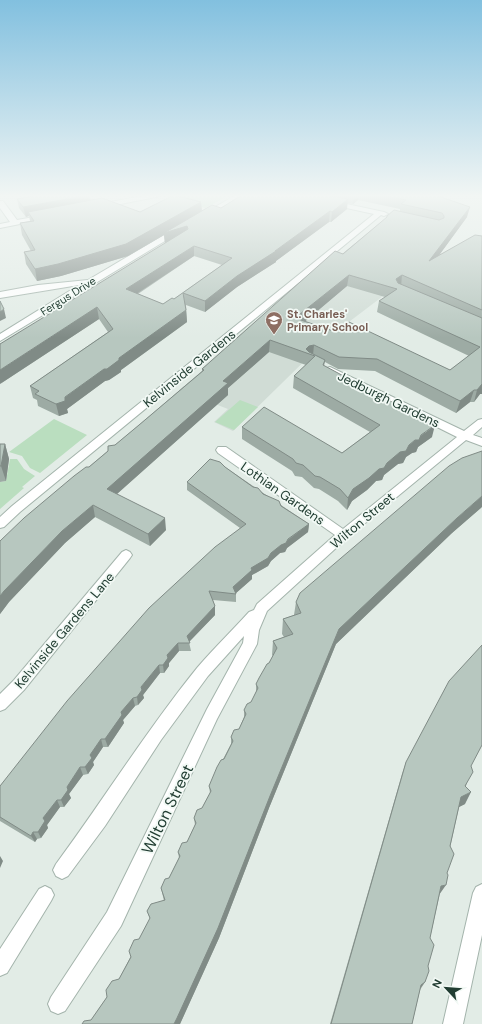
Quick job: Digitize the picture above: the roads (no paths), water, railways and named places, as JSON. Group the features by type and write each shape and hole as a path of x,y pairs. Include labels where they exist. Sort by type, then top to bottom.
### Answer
{"street":[{"name":"Fergus Drive","path":"0,338 157,243"},
{"name":"Kelvinside Gardens","path":"0,524 16,509 342,243"},
{"path":"0,295 38,288 92,281"},
{"name":"Jedburgh Gardens","path":"319,364 465,436"},
{"name":"Wilton Street","path":"62,870 156,735 203,672 262,608 343,535 482,422"},
{"path":"465,436 482,442"},
{"name":"Lothian Gardens","path":"222,450 343,535"},
{"name":"Kelvinside Gardens Lane","path":"0,704 19,685 126,555"},
{"name":"Wilton Street","path":"58,1004 114,919 212,714 250,644 252,630 262,608"},
{"path":"453,1024 482,893"},
{"path":"0,966 46,895"}],"place":[{"name":"St. Charles' Primary School","path":"274,335"}]}
